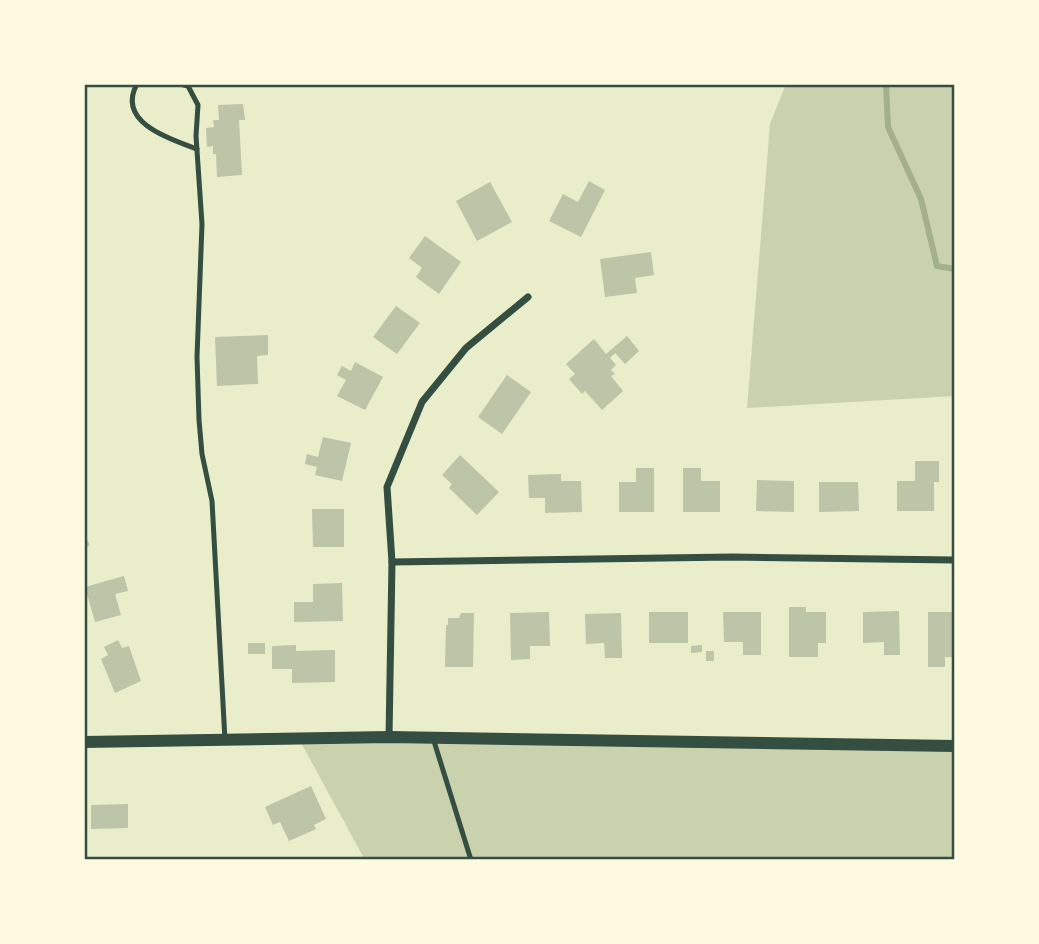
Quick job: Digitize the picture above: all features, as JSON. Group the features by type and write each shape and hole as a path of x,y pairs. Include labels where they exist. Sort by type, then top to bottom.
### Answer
{"street":[{"path":"389,737 392,562 387,487 422,402 466,348 528,297"},
{"path":"392,562 732,556 955,561"},
{"path":"84,741 389,737 955,746"}],"lane":[{"path":"137,84 131,96 133,111 143,122 165,138 197,149"},
{"path":"180,84 188,86 198,105 197,149 202,224 197,357 199,420 202,454 212,500 225,740"},
{"path":"433,738 471,860"}],"green space":[{"path":"786,84 955,84 955,396 747,408 770,124"},
{"path":"299,739 955,746 955,860 365,860"}],"building":[{"path":"243,104 245,120 239,120 242,175 217,177 216,154 213,154 213,146 207,147 206,128 214,127 213,120 219,120 218,105"},
{"path":"589,181 605,190 581,237 549,221 563,194 578,202"},
{"path":"490,182 512,222 477,241 456,201"},
{"path":"425,236 461,262 439,294 416,277 422,268 409,258"},
{"path":"651,252 654,275 635,278 637,293 605,297 600,259"},
{"path":"396,306 420,323 397,354 373,337"},
{"path":"268,335 268,355 257,356 258,384 217,386 215,337"},
{"path":"627,336 639,351 625,364 615,353 610,358 616,365 611,370 615,374 611,376 623,391 602,410 585,391 582,394 569,379 575,374 566,364 594,339 606,354"},
{"path":"355,362 383,377 365,410 337,396 346,380 337,375 342,366 351,371"},
{"path":"507,375 531,392 502,434 478,417"},
{"path":"323,437 351,443 342,481 315,475 317,467 305,464 307,454 318,457"},
{"path":"460,455 499,492 477,515 449,488 452,484 442,475"},
{"path":"915,461 939,461 939,482 934,482 934,511 897,511 897,481 915,481"},
{"path":"636,468 654,468 654,512 619,512 619,482 636,482"},
{"path":"683,468 701,468 701,481 720,481 720,512 683,512"},
{"path":"561,474 561,481 581,481 582,512 545,513 545,498 529,498 528,475"},
{"path":"757,480 794,481 794,512 756,511"},
{"path":"819,482 858,482 859,511 819,512"},
{"path":"312,509 344,509 344,547 313,547"},
{"path":"84,534 90,545 84,549"},
{"path":"124,576 128,591 115,594 121,615 95,622 85,587"},
{"path":"342,583 343,621 294,622 294,602 313,602 313,584"},
{"path":"789,607 806,607 806,612 826,612 826,643 818,643 818,657 789,657"},
{"path":"899,611 900,655 884,655 884,642 863,643 863,612"},
{"path":"549,612 550,646 530,646 530,659 511,660 510,613"},
{"path":"649,612 688,612 688,643 649,643"},
{"path":"723,612 761,612 761,655 743,655 743,642 724,642"},
{"path":"928,612 955,612 955,657 945,657 945,667 928,667"},
{"path":"461,613 474,613 473,667 445,667 448,618 459,618"},
{"path":"621,613 622,658 605,658 604,643 586,644 585,614"},
{"path":"118,640 122,648 129,646 141,681 115,693 101,659 108,655 104,647"},
{"path":"248,643 265,643 265,654 248,654"},
{"path":"296,645 296,651 335,650 335,682 292,683 292,669 272,669 272,646"},
{"path":"702,645 702,652 691,653 691,646"},
{"path":"706,651 714,651 714,661 706,661"},
{"path":"311,786 326,819 314,825 316,829 289,841 280,822 273,825 265,807"},
{"path":"128,804 128,828 91,829 91,805"}],"waterway":[{"path":"886,84 888,127 921,199 937,266 955,269"}]}
